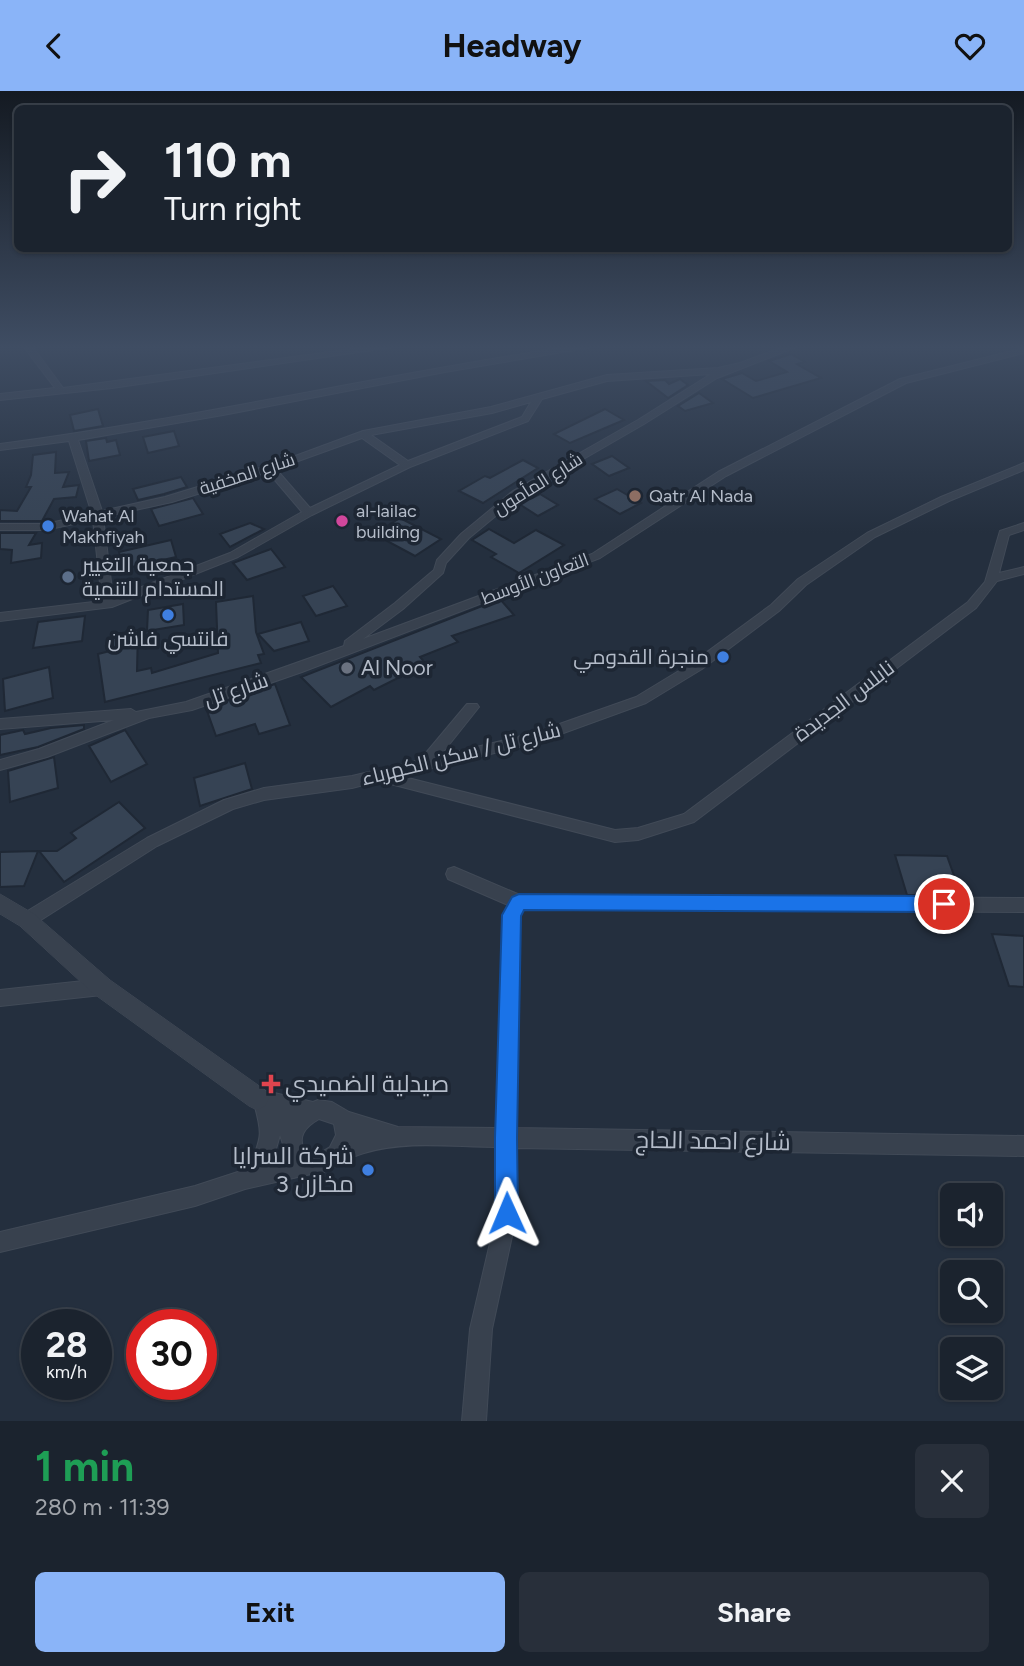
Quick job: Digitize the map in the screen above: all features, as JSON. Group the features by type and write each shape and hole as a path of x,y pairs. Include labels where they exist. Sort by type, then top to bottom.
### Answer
{"street":[{"path":"0,447 73,439 233,408"},
{"name":"شارع المخفية","path":"0,527 45,527 168,500 270,468 363,434 499,408"},
{"path":"0,617 108,604 234,555 308,513 407,465 526,419 532,408"},
{"name":"شارع المأمون","path":"441,562 473,528 513,496 663,408"},
{"name":"التعاون الأوسط","path":"340,652 596,556 722,474 852,408"},
{"path":"363,434 407,465"},
{"path":"73,439 98,516 108,604"},
{"name":"شارع تل / سكن الكهرباء","path":"27,920 152,842 229,804 264,795 378,776 536,739 641,700 697,666 775,608 802,582 871,535 936,503 1024,466"},
{"path":"270,468 308,513"},
{"name":"نابلس الجديدة","path":"378,776 615,835 638,834 689,818 972,605 992,579 1004,533 1024,526"},
{"name":"شارع تل","path":"0,765 42,753 147,713 187,707 340,652 435,575 441,562"},
{"path":"992,579 1024,570"},
{"path":"424,765 472,707"},
{"path":"0,724 147,713"},
{"path":"454,874 519,902 1024,905"},
{"path":"474,1421 481,1329 507,1213 506,1138 512,915 519,902"},
{"path":"0,903 27,920 102,988 261,1101 292,1138 296,1156 309,1165"},
{"path":"0,997 102,988"},
{"path":"261,1101 313,1111 327,1109 343,1120 402,1136"},
{"path":"253,1173 271,1149 272,1132 261,1101"},
{"path":"253,1173 292,1138 301,1118 313,1111"},
{"path":"340,1152 346,1134 343,1120"},
{"path":"0,1242 195,1196 253,1173 325,1164 340,1152 367,1142 402,1136"},
{"name":"شارع احمد الحاج","path":"402,1136 1024,1146"}],"building":[{"path":"98,409 103,426 74,431 70,415"},
{"path":"605,409 624,420 570,443 554,434"},
{"path":"174,431 179,446 148,453 143,437"},
{"path":"106,438 107,442 116,440 120,455 89,461 86,441"},
{"path":"56,452 55,473 69,472 63,487 79,485 76,497 54,499 42,521 0,521 0,510 17,511 31,487 26,487 31,475 33,455"},
{"path":"612,456 629,468 609,476 592,464"},
{"path":"523,460 538,468 483,503 459,491 485,476 490,478"},
{"path":"181,477 187,487 164,494 138,500 133,489"},
{"path":"617,489 641,503 620,514 595,499"},
{"path":"540,494 558,505 538,516 516,502 525,496 530,499"},
{"path":"193,498 203,514 159,526 151,509"},
{"path":"400,518 441,539 415,556 374,534"},
{"path":"250,523 264,529 230,547 220,534"},
{"path":"489,529 514,543 536,530 564,545 519,573 491,557 496,554 472,540"},
{"path":"0,533 36,533 29,545 42,543 41,558 11,563 12,550 0,549"},
{"path":"171,540 176,557 123,569 119,552"},
{"path":"271,549 285,567 247,580 233,563"},
{"path":"333,586 347,606 316,616 303,596"},
{"path":"253,596 256,632 264,654 258,655 261,663 105,702 98,654 114,650 111,635 138,630 137,671 151,668 152,673 218,653 216,602"},
{"path":"500,599 514,615 452,636 458,642 420,657 426,664 374,690 370,686 331,707 301,677"},
{"path":"183,604 184,625 147,631 148,610"},
{"path":"85,616 82,641 33,648 38,622"},
{"path":"301,622 309,641 274,651 258,634"},
{"path":"49,667 53,698 5,711 3,679"},
{"path":"275,684 290,725 259,734 255,724 216,736 206,708"},
{"path":"84,725 84,729 38,747 0,755 0,735 23,730 25,734"},
{"path":"125,730 147,764 111,782 89,746"},
{"path":"54,757 58,788 10,802 8,771"},
{"path":"245,763 252,789 200,806 194,778"},
{"path":"119,802 145,828 64,882 39,851 57,851 76,838 71,833"},
{"path":"38,851 24,886 0,887 0,852"},
{"path":"895,855 947,856 961,895 907,895"},
{"path":"992,934 1024,936 1024,987 1009,986"}],"place":[{"name":"Qatr Al Nada","path":"635,496"},
{"name":"al-lailac building","path":"342,521"},
{"name":"Wahat Al Makhfiyah","path":"48,526"},
{"name":"جمعية التغيير المستدام للتنمية","path":"68,577"},
{"name":"فانتسي فاشن","path":"168,615"},
{"name":"منجرة القدومي","path":"723,657"},
{"name":"Al Noor","path":"347,668"},
{"name":"صيدلية الضميدي","path":"271,1084"},
{"name":"شركة السرايا 3 مخازن","path":"368,1170"}],"route":[{"path":"507,1213 506,1138 512,915 519,902 944,904"}]}
